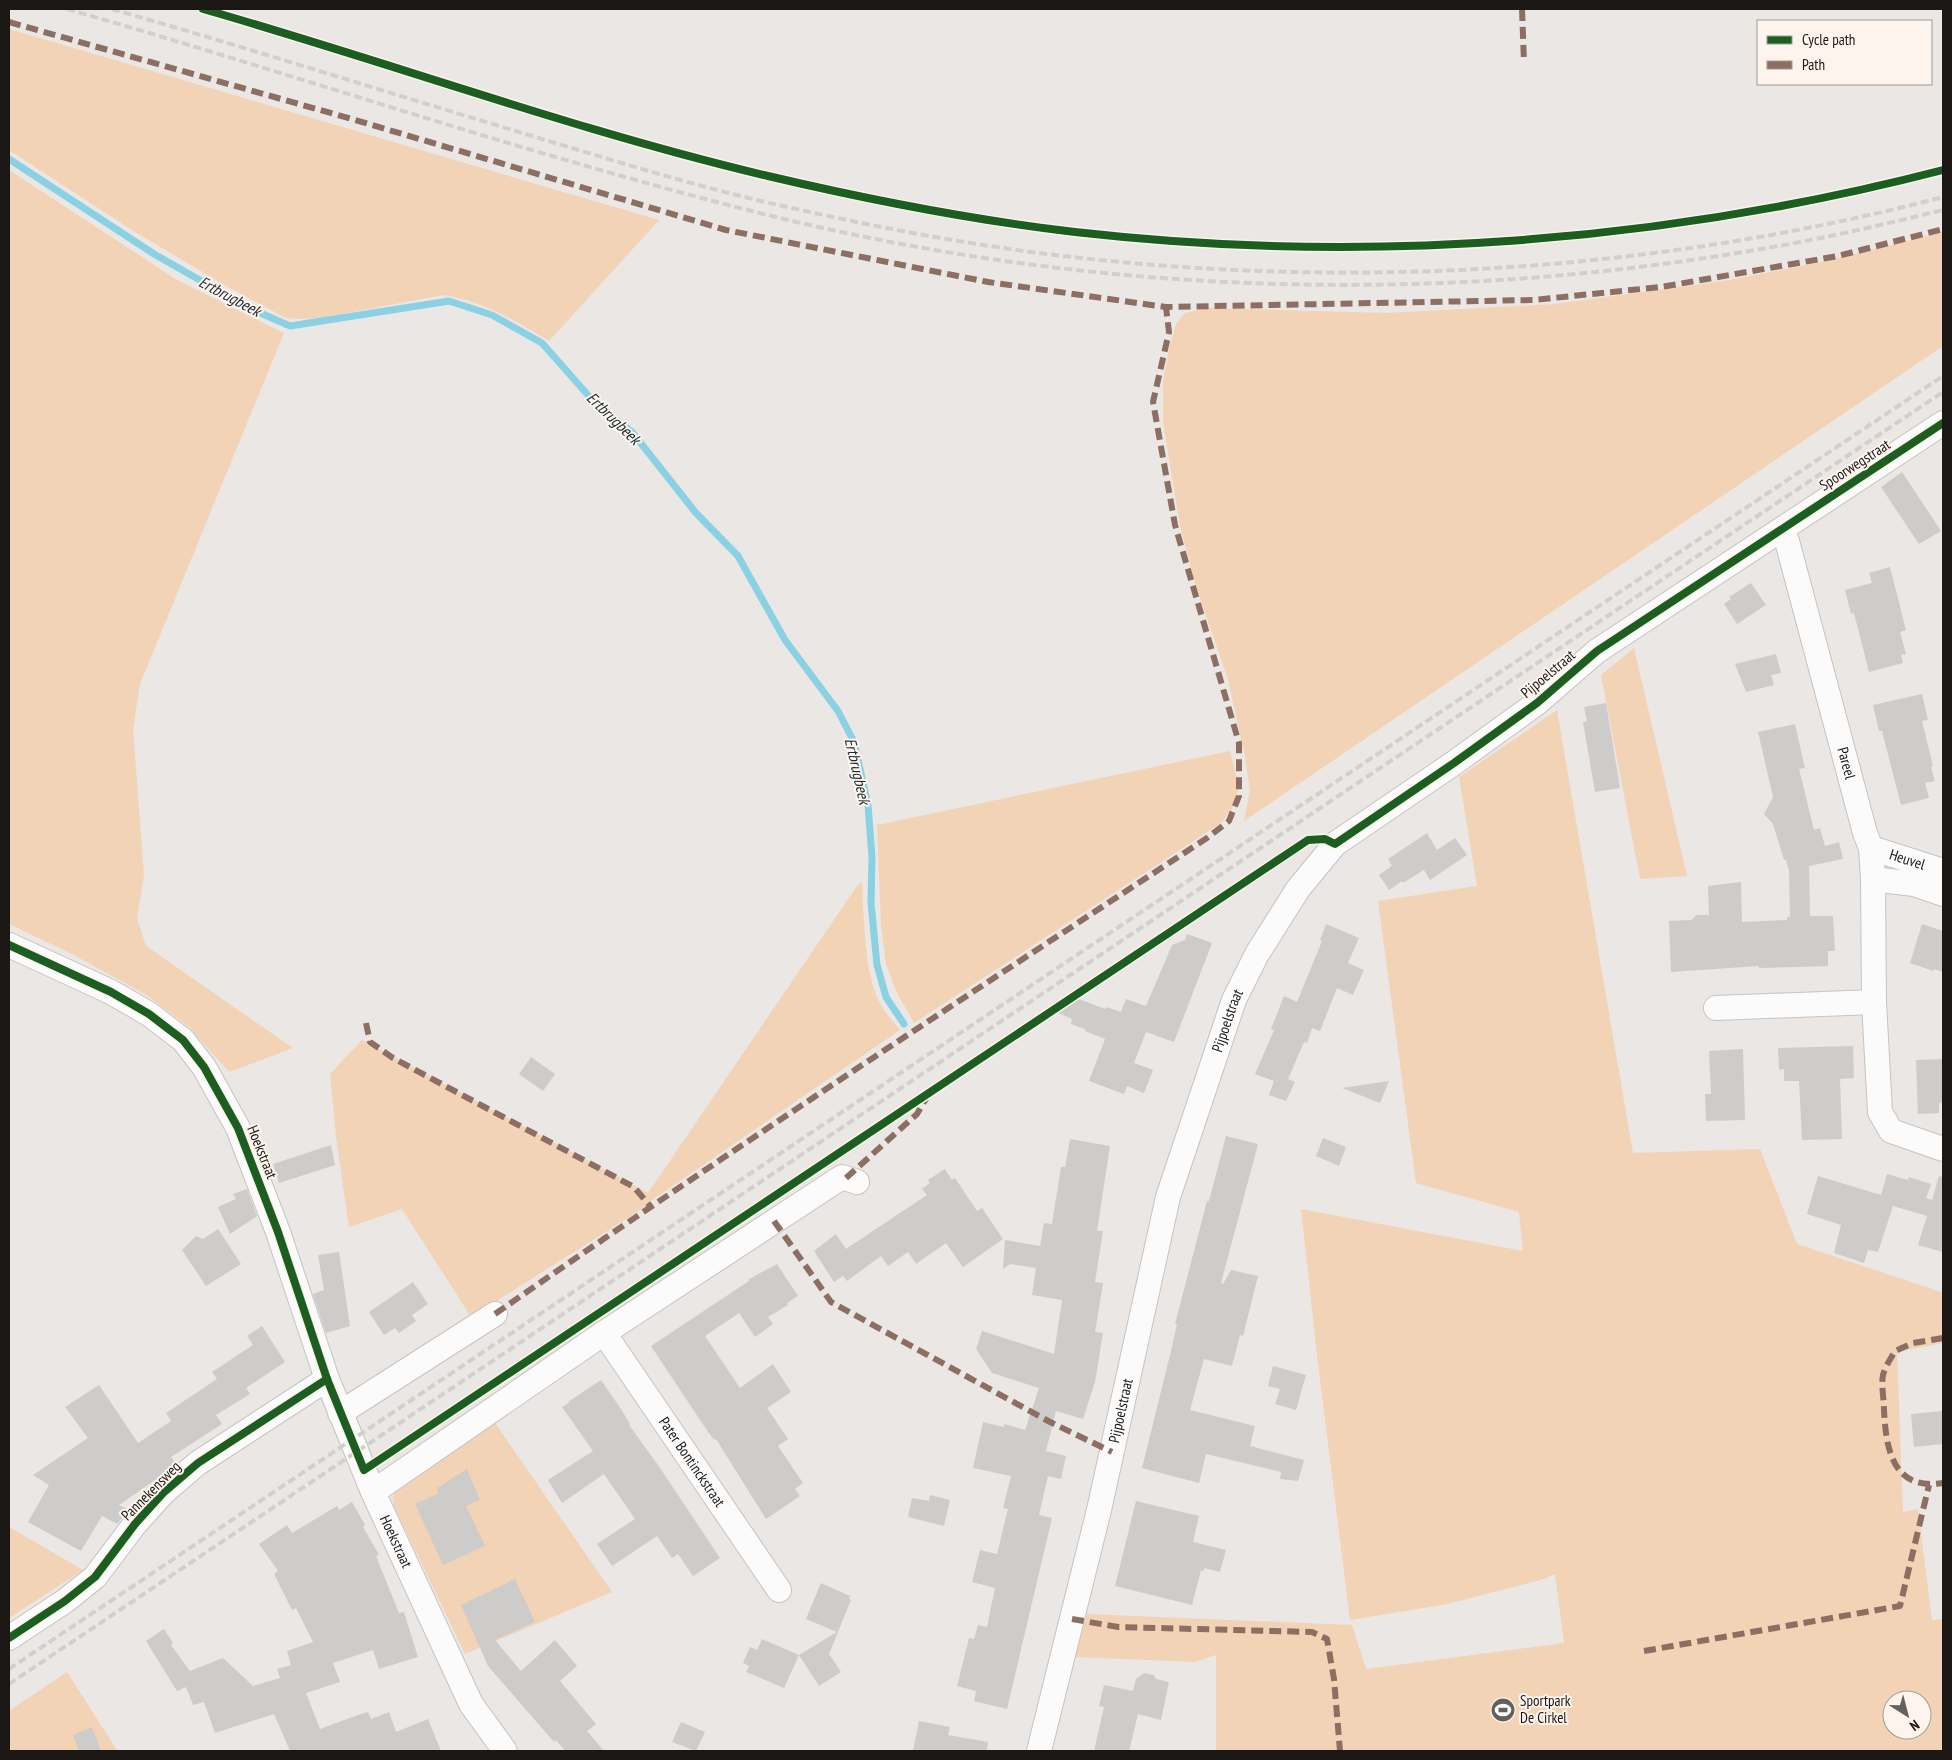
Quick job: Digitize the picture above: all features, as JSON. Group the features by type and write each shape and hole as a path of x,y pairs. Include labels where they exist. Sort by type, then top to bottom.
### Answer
{"street":[{"name":"Spoorwegstraat","path":"1782,530 1943,423"},
{"name":"Pareel","path":"1782,530 1787,541 1865,833 1871,848 1874,1002 1880,1112 1891,1131 1943,1149"},
{"name":"Pijpoelstraat","path":"1039,1751 1099,1510 1168,1197 1234,1000 1257,954 1298,889 1335,844 1538,703 1597,651 1782,530"},
{"name":"Heuvel","path":"1871,848 1943,871"},
{"name":"Heuvel","path":"1873,879 1914,884 1943,894"},
{"name":"Hoekstraat","path":"9,945 111,992 149,1014 183,1040 204,1067 238,1128 278,1232 327,1379 373,1492 471,1704 505,1751"},
{"path":"1716,1008 1874,1002"},
{"path":"373,1492 604,1334 842,1177 857,1182"},
{"path":"340,1413 495,1314"},
{"name":"Pater Bontinckstraat","path":"604,1334 779,1590"},
{"name":"Pannekensweg","path":"9,1638 65,1601 95,1577 135,1524 163,1493 191,1469 327,1379"}],"shaded area":[{"path":"9,29 659,220 549,341 485,306 443,295 320,318 286,318 228,287 135,232 9,150"},
{"path":"9,170 177,280 284,333 140,684 133,729 144,875 137,918 146,946 293,1048 229,1072 188,1026 145,994 68,952 9,924"},
{"path":"1943,232 1943,346 1244,821 1250,791 1245,756 1228,680 1196,586 1180,526 1163,422 1163,382 1169,349 1176,324 1185,313 1209,308 1386,313 1555,304 1723,281 1818,263"},
{"path":"1634,648 1687,876 1640,879 1601,675"},
{"path":"1557,710 1633,1153 1760,1149 1797,1244 1941,1292 1943,1291 1943,1343 1897,1352 1903,1512 1918,1509 1932,1620 1943,1619 1943,1751 1216,1751 1216,1655 1195,1662 1075,1657 1087,1614 1352,1625 1366,1669 1564,1643 1555,1574 1544,1579 1447,1604 1350,1620 1317,1355 1301,1209 1523,1251 1519,1212 1416,1183 1378,901 1477,886 1459,777"},
{"path":"1230,751 1239,787 1232,809 1221,823 914,1023 897,993 886,964 881,924 877,825"},
{"path":"862,882 865,939 872,982 876,995 886,1013 900,1030 652,1200 639,1211 471,1317 402,1209 349,1227 336,1137 330,1074 362,1040 648,1193 857,886"},
{"path":"495,1423 612,1592 465,1654 394,1506 393,1496 398,1487"},
{"path":"9,1527 83,1570 9,1618"},
{"path":"67,1672 117,1750 9,1751 9,1711"}],"building":[{"path":"1902,472 1941,531 1919,544 1881,487"},
{"path":"1890,567 1906,630 1900,632 1906,654 1901,655 1903,663 1869,672 1854,613 1851,614 1845,590 1872,583 1869,573"},
{"path":"1751,583 1766,605 1737,624 1724,604 1731,599 1729,597"},
{"path":"1776,654 1781,673 1771,675 1774,685 1746,692 1735,664"},
{"path":"1922,694 1928,720 1922,721 1935,781 1925,783 1929,798 1901,805 1882,731 1879,731 1873,705"},
{"path":"1606,703 1620,788 1595,792 1583,722 1587,721 1584,707"},
{"path":"1795,724 1805,768 1799,769 1814,830 1820,828 1825,846 1839,842 1843,859 1809,866 1810,916 1833,916 1835,951 1828,951 1828,966 1759,968 1758,966 1671,972 1669,921 1692,920 1696,915 1709,915 1708,886 1741,882 1742,922 1787,920 1787,917 1790,917 1789,870 1773,824 1764,814 1773,797 1758,732"},
{"path":"1427,833 1437,850 1455,838 1467,855 1430,880 1424,870 1389,890 1379,875 1392,866 1388,859"},
{"path":"1326,924 1359,938 1348,963 1364,970 1353,995 1337,988 1320,1031 1312,1028 1307,1043 1304,1042 1288,1079 1295,1082 1286,1101 1269,1095 1274,1081 1255,1074 1274,1030 1271,1029 1284,996 1297,1002 1322,941 1320,940"},
{"path":"1922,924 1943,931 1943,972 1934,969 1933,971 1910,963"},
{"path":"1187,934 1212,943 1174,1042 1146,1032 1134,1063 1153,1070 1144,1093 1127,1086 1124,1094 1089,1081 1105,1039 1071,1024 1072,1019 1058,1013 1079,999 1105,1009 1106,1007 1121,1012 1126,999 1146,1006 1172,945 1185,940"},
{"path":"1853,1046 1854,1078 1840,1079 1842,1139 1802,1140 1799,1081 1784,1081 1784,1069 1779,1070 1778,1048"},
{"path":"1743,1049 1745,1120 1706,1121 1705,1094 1711,1094 1709,1051"},
{"path":"531,1057 555,1074 543,1091 519,1074"},
{"path":"1943,1059 1943,1102 1939,1103 1939,1113 1918,1114 1916,1060"},
{"path":"1389,1081 1380,1103 1342,1088"},
{"path":"1226,1136 1258,1144 1221,1283 1223,1284 1231,1270 1258,1276 1243,1336 1240,1335 1232,1366 1204,1359 1190,1410 1255,1426 1250,1446 1304,1460 1298,1481 1280,1479 1281,1472 1206,1454 1199,1483 1142,1468 1171,1351 1177,1324 1175,1324"},
{"path":"1323,1138 1346,1147 1339,1166 1316,1156"},
{"path":"1070,1139 1110,1146 1097,1231 1103,1231 1095,1282 1103,1283 1095,1332 1103,1333 1095,1382 1083,1419 1056,1411 1046,1451 1066,1456 1061,1479 1048,1476 1039,1515 1052,1518 1007,1709 974,1701 976,1691 957,1686 969,1638 974,1639 978,1625 987,1627 995,1588 972,1582 980,1550 997,1554 1008,1509 1003,1508 1011,1476 973,1468 983,1422 1004,1427 1004,1424 1025,1430 1039,1388 992,1373 976,1349 982,1331 1054,1354 1062,1300 1032,1295 1036,1268 1010,1264 1003,1269 1005,1240 1040,1246 1044,1223 1052,1224 1061,1167 1065,1167"},
{"path":"331,1145 335,1165 279,1183 273,1164"},
{"path":"945,1169 952,1180 955,1178 977,1211 982,1208 1003,1239 963,1267 946,1243 916,1264 908,1252 888,1266 881,1256 847,1281 843,1276 834,1282 814,1251 836,1234 846,1249 927,1195 922,1189 930,1183 928,1180"},
{"path":"1887,1174 1908,1180 1909,1177 1931,1184 1926,1198 1932,1200 1939,1176 1943,1177 1943,1252 1918,1245 1927,1216 1893,1206 1878,1252 1868,1250 1864,1263 1834,1253 1841,1225 1807,1214 1818,1176 1881,1195"},
{"path":"247,1189 257,1216 230,1234 218,1207 236,1199 233,1194"},
{"path":"218,1229 241,1264 206,1286 182,1250 196,1236 203,1239"},
{"path":"339,1252 350,1326 326,1333 313,1294 324,1290 318,1255"},
{"path":"777,1264 798,1296 787,1303 788,1305 768,1317 773,1324 755,1337 739,1313 705,1336 740,1388 773,1364 791,1392 767,1408 788,1439 778,1446 803,1483 795,1489 800,1496 766,1519 716,1439 714,1440 704,1426 651,1346 749,1281 749,1279"},
{"path":"413,1282 428,1304 412,1315 416,1321 399,1333 395,1328 384,1335 369,1312"},
{"path":"262,1326 285,1362 246,1388 250,1394 216,1415 222,1424 171,1457 176,1464 119,1505 129,1510 117,1524 102,1516 81,1551 28,1522 49,1485 33,1475 88,1438 65,1407 99,1385 138,1443 171,1421 166,1413 217,1379 212,1372 253,1345 247,1336"},
{"path":"1273,1366 1306,1375 1296,1410 1275,1404 1280,1389 1268,1386"},
{"path":"601,1380 621,1409 629,1425 720,1558 693,1576 678,1554 672,1558 657,1536 612,1566 597,1544 635,1519 604,1474 562,1503 548,1480 593,1451 562,1407"},
{"path":"1943,1411 1943,1444 1914,1447 1911,1414"},
{"path":"467,1469 480,1500 466,1506 485,1546 443,1565 415,1504 439,1493 437,1488"},
{"path":"930,1495 950,1500 944,1526 908,1517 912,1498 929,1501"},
{"path":"1136,1501 1199,1516 1193,1542 1226,1550 1220,1572 1204,1568 1204,1571 1201,1570 1192,1605 1115,1586"},
{"path":"352,1502 365,1525 363,1527 379,1555 376,1556 399,1613 404,1612 418,1657 379,1669 373,1650 333,1663 340,1682 306,1693 320,1729 368,1712 371,1719 389,1712 396,1732 428,1719 441,1751 290,1751 274,1714 215,1733 204,1702 193,1705 186,1687 177,1691 146,1641 164,1629 173,1643 171,1645 190,1671 223,1658 253,1686 280,1678 277,1669 291,1665 287,1651 313,1642 296,1608 292,1610 274,1574 278,1571 259,1544 287,1525 292,1533 337,1506 339,1510"},
{"path":"515,1579 535,1622 495,1640 521,1671 555,1640 577,1666 560,1681 596,1724 587,1731 604,1751 565,1751 556,1740 554,1742 488,1666 461,1605"},
{"path":"821,1583 850,1596 849,1599 851,1600 829,1654 841,1672 819,1686 799,1655 837,1632 806,1619"},
{"path":"762,1639 799,1655 784,1688 746,1672 749,1666 743,1663 750,1647 757,1650"},
{"path":"1144,1673 1154,1675 1156,1679 1169,1682 1161,1720 1138,1714 1129,1751 1094,1751 1104,1707 1099,1706 1104,1685 1133,1691 1136,1679"},
{"path":"919,1721 950,1727 948,1735 988,1742 987,1751 913,1751"},
{"path":"681,1722 705,1732 696,1751 672,1742"},
{"path":"92,1727 101,1751 79,1751 73,1735"}],"waterway":[{"name":"Ertbrugbeek","path":"9,159 154,254 247,307 290,326 449,301 492,315 542,343 595,403 632,432 696,513 738,556 785,640 838,711 854,742 868,805 872,857 871,903 877,965 886,997 904,1024"}],"railway":[{"path":"67,9 517,146 697,197 788,220 907,245 1028,264 1149,277 1270,284 1392,284 1514,279 1635,268 1755,250 1826,237 1943,210"},
{"path":"112,9 597,156 728,193 904,231 975,244 1047,254 1159,265 1272,271 1385,272 1498,268 1611,258 1723,243 1833,223 1943,197"},
{"path":"9,1669 1943,376"},
{"path":"9,1684 1943,392"}],"marked path":[{"path":"1522,9 1524,62"},
{"path":"9,22 352,119 726,230 988,282 1166,307 1533,300 1661,287 1838,256 1943,229"},
{"path":"495,1314 760,1133 1207,838 1229,821 1239,796 1239,743 1175,525 1153,402 1169,332 1166,307"},
{"path":"366,1023 370,1042 393,1058 634,1187 650,1206"},
{"path":"846,1178 917,1114 927,1097"},
{"path":"774,1221 831,1302 1050,1422 1112,1452"},
{"path":"1943,1338 1913,1343 1895,1351 1884,1372 1882,1383 1887,1439 1895,1464 1903,1474 1913,1481 1926,1484 1943,1483"},
{"path":"1644,1651 1900,1606 1929,1485"},
{"path":"1072,1619 1118,1627 1312,1632 1327,1639 1334,1679 1340,1751"}],"cycle path":[{"path":"203,9 555,118 697,158 768,176 883,201 998,222 1075,232 1184,242 1293,247 1403,246 1512,241 1621,230 1729,215 1837,195 1943,170"},
{"path":"9,945 111,992 149,1014 183,1040 204,1067 238,1128 278,1232 327,1379 364,1470 1308,840 1325,839 1335,844 1454,763 1537,703 1597,651 1943,423"},
{"path":"9,1638 65,1601 95,1577 135,1524 163,1493 198,1463 327,1379"}],"place":[{"name":"Sportpark De Cirkel","path":"1503,1710"}]}
